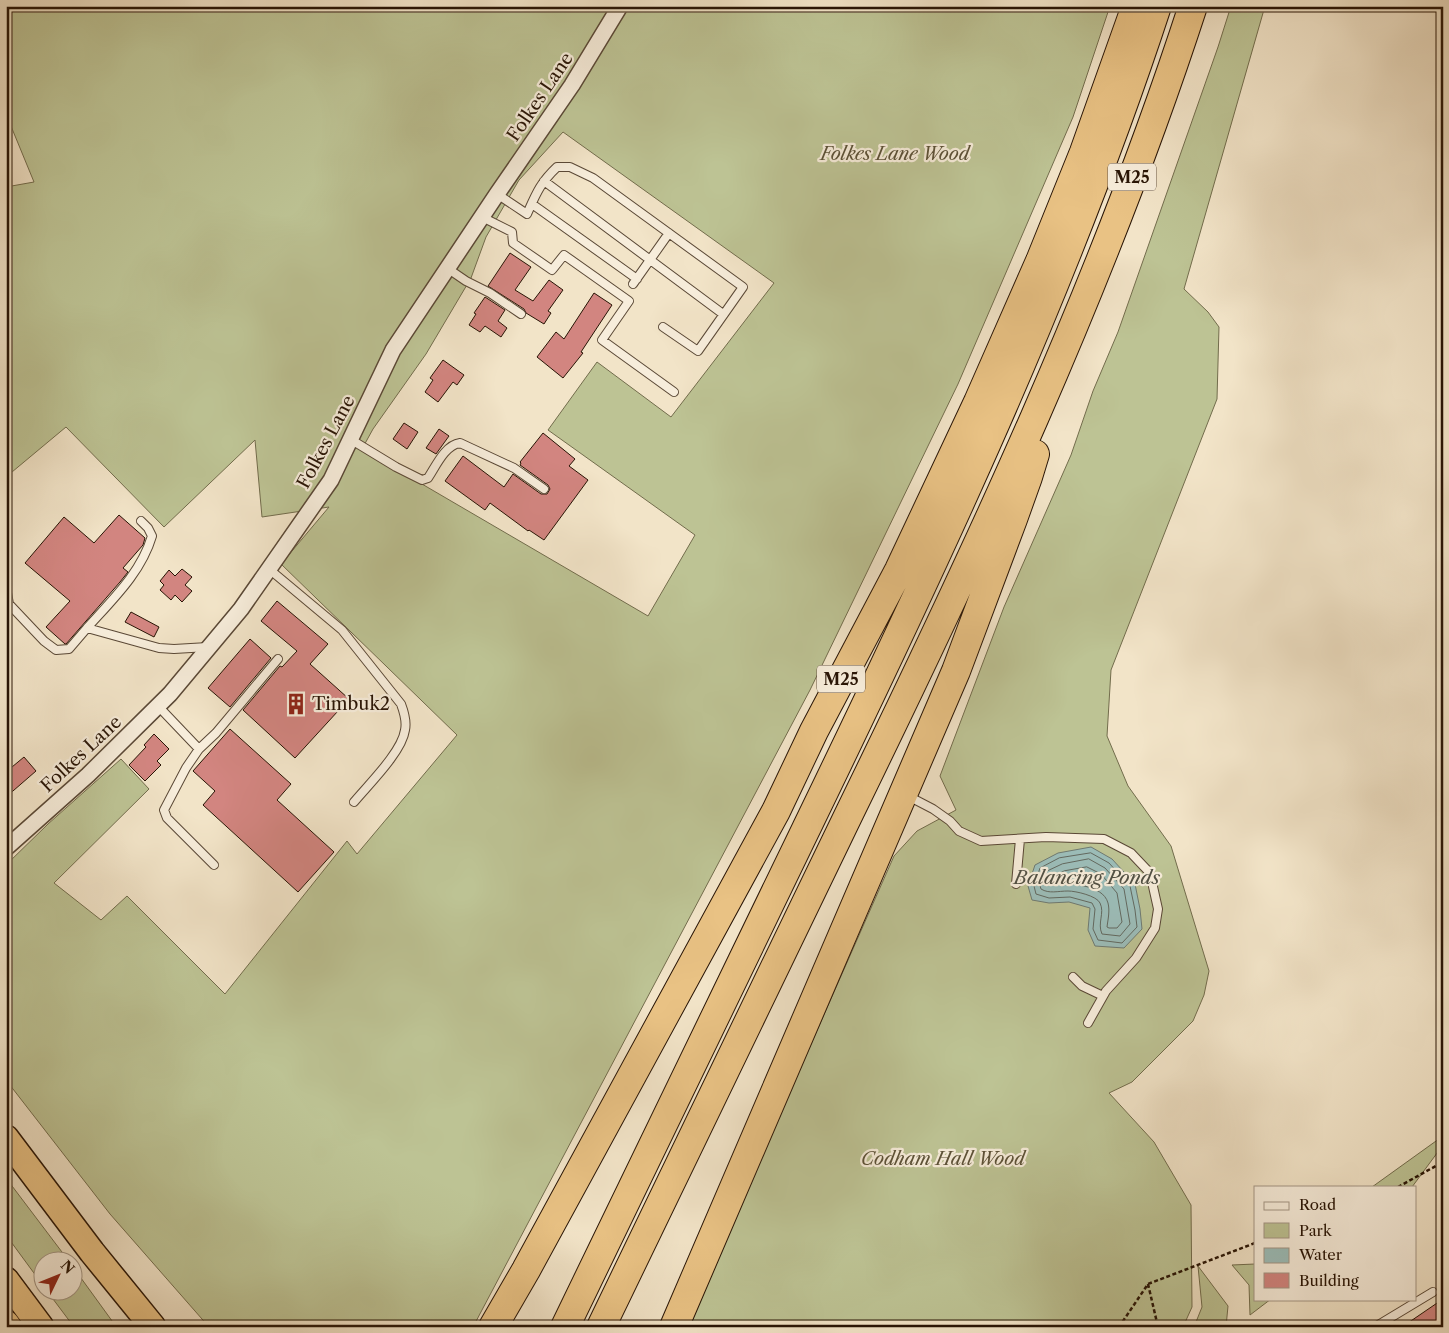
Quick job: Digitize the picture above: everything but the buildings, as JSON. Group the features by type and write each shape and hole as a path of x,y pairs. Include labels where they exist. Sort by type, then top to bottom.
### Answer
{"highway":[{"name":"M25","path":"493,1327 772,819 814,731 899,570 999,356 1040,260 1084,152 1136,6"},
{"name":"M25","path":"565,1327 840,759 974,472 1024,358 1067,252 1109,144 1157,6"},
{"name":"M25","path":"601,1327 927,652 1003,489 1066,346 1139,159 1193,6"},
{"name":"M25","path":"674,1327 956,671 1014,519 1066,346"},
{"path":"6,1138 92,1252 153,1327"},
{"path":"6,1280 41,1327"},
{"path":"6,1323 9,1327"}],"street":[{"name":"Folkes Lane","path":"6,848 88,776 170,694 241,609 331,480 392,350 572,85 620,6"}],"lane":[{"path":"497,194 528,214 534,196 544,181 557,167 570,167 593,178 743,287 698,351 663,327"},
{"path":"544,181 723,314"},
{"path":"532,204 635,282 669,233"},
{"path":"482,217 512,232 514,243 552,270 564,255 629,301 602,340 674,392"},
{"path":"447,268 521,314"},
{"path":"350,439 396,467 422,480 428,478 448,448 460,443 514,468 544,489"},
{"path":"6,587 9,604 44,641 56,650 69,649 137,571 152,536 148,528 141,521"},
{"path":"269,569 342,630 404,710 405,730 401,741 388,761 354,802"},
{"path":"87,628 159,648 210,647"},
{"path":"214,865 168,818 164,810 186,768 199,749 216,733 278,660"},
{"path":"158,706 199,749"},
{"path":"904,794 933,808 959,831 981,840 1046,837 1104,839 1131,853 1150,873 1158,909 1155,928 1136,958 1106,991 1088,1023"},
{"path":"1016,884 1020,839"},
{"path":"1073,977 1082,986 1103,996"},
{"path":"1375,1327 1433,1292"}],"path":[{"path":"1400,1186 1443,1162"},
{"path":"1119,1327 1148,1284 1254,1243"},
{"path":"1148,1284 1158,1327"}],"green space":[{"name":"Folkes Lane Wood","path":"6,6 1110,6 1073,117 958,384 810,690 473,1327 209,1327 110,1214 6,1080 6,865 48,824 121,759 149,789 54,883 101,920 127,896 225,994 347,841 357,854 457,735 281,564 329,507 262,517 255,440 164,527 66,427 6,477 6,187 34,182 6,114","holes":["563,132 774,283 671,417 597,362 548,430 695,535 648,616 362,449 373,429 426,354 471,278 486,237 519,180"]},
{"name":"Codham Hall Wood","path":"1231,6 1265,6 1184,289 1208,312 1219,327 1217,399 1111,670 1107,736 1128,786 1171,846 1209,971 1204,995 1193,1021 1132,1082 1109,1093 1154,1142 1191,1205 1192,1307 1183,1327 686,1327 894,856 917,831 956,810 940,776 1004,607 1071,455 1093,391 1118,332"},
{"path":"1443,1136 1443,1145 1413,1186 1373,1186"},
{"path":"6,1178 60,1250 32,1250 32,1270 6,1235"},
{"path":"1254,1264 1254,1300 1270,1300 1250,1315 1249,1285 1232,1265"},
{"path":"1198,1266 1228,1306 1226,1327 1194,1327 1202,1307"},
{"path":"82,1279 118,1327 74,1327 54,1300 82,1300"}],"water":[{"name":"Balancing Ponds","path":"1091,847 1112,859 1135,884 1142,929 1124,948 1095,946 1088,930 1090,908 1069,902 1049,903 1032,900 1028,886 1035,865 1058,853"}],"place":[{"name":"Timbuk2","path":"296,704"}]}
